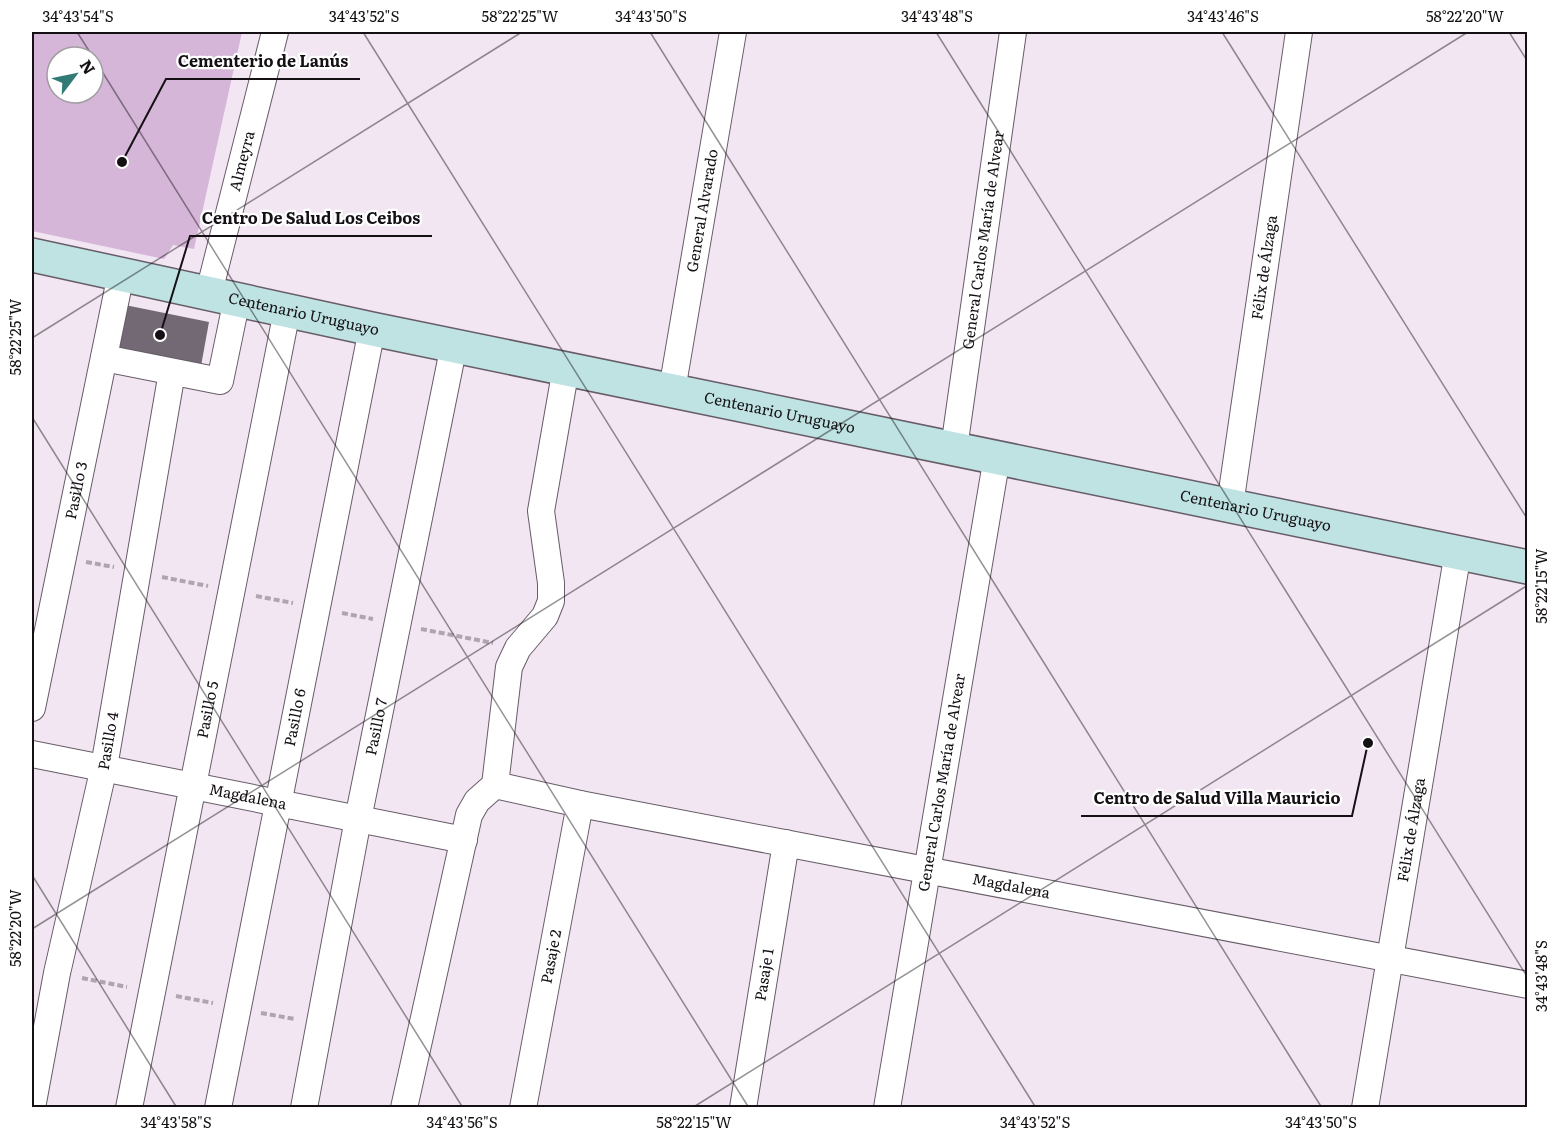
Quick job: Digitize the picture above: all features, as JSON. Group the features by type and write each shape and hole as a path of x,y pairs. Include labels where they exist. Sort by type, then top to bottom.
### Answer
{"main road":[{"name":"Centenario Uruguayo","path":"32,255 372,328 1527,567"}],"street":[{"name":"Almeyra","path":"172,372 220,381 223,296 275,32"},
{"name":"General Alvarado","path":"672,390 733,32"},
{"name":"General Carlos María de Alvear","path":"954,448 1013,32"},
{"name":"Félix de Álzaga","path":"1230,505 1299,32"},
{"name":"Pasillo 3","path":"32,708 122,274"},
{"name":"Pasillo 5","path":"129,1107 287,310"},
{"name":"Pasillo 6","path":"218,1107 280,803 372,328"},
{"name":"Pasillo 7","path":"304,1107 358,819 454,345"},
{"path":"104,358 172,372"},
{"path":"404,1107 469,815 477,801 495,785 509,667 518,648 545,616 551,601 551,583 541,511 566,368"},
{"name":"Pasillo 4","path":"32,1107 57,973 104,767 172,372"},
{"name":"General Carlos María de Alvear","path":"887,1107 998,457"},
{"name":"Félix de Álzaga","path":"1365,1107 1458,552"},
{"name":"Magdalena","path":"32,754 464,840"},
{"name":"Magdalena","path":"495,785 580,804 1527,985"},
{"name":"Pasaje 2","path":"523,1107 580,804"},
{"name":"Pasaje 1","path":"743,1107 786,843"}],"path":[{"path":"63,557 518,648"}],"shaded area":[{"path":"32,32 242,32 194,249 173,245 164,259 32,231"}],"building":[{"path":"120,304 209,322 201,366 111,348"}],"place":[{"name":"Cementerio de Lanús","path":"122,162"},
{"name":"Centro De Salud Los Ceibos","path":"160,335"},
{"name":"Centro de Salud Villa Mauricio","path":"1368,743"}]}
